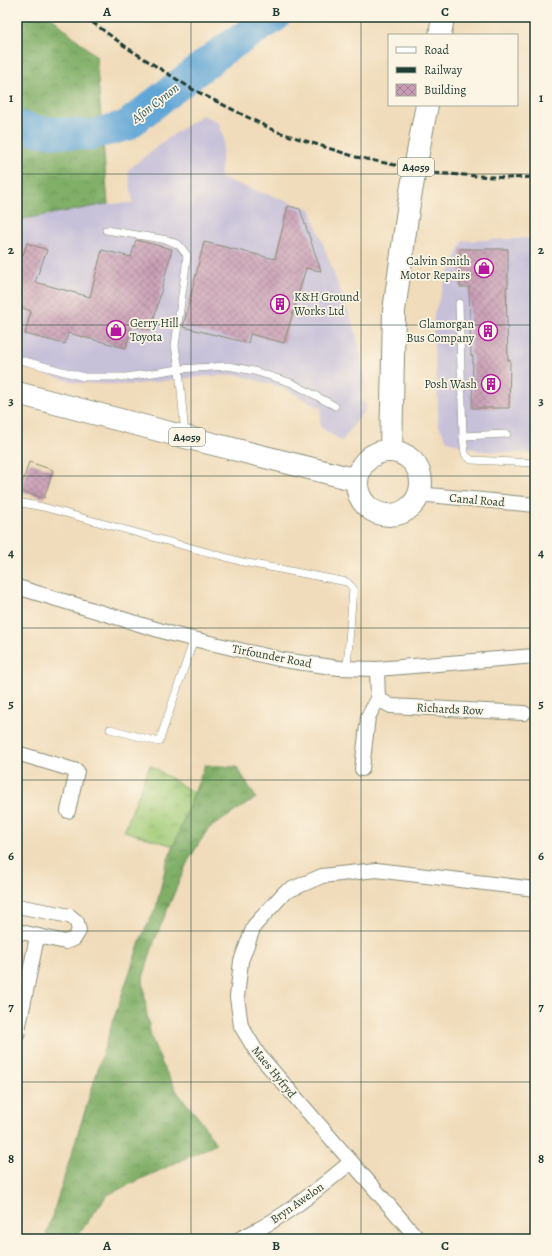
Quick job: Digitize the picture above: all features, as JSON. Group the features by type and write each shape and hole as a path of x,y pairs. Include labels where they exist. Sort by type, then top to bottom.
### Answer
{"main road":[{"path":"440,34 443,17"},
{"name":"A4059","path":"391,451 394,311 409,203 427,106"},
{"name":"A4059","path":"17,392 185,437 357,480"},
{"path":"391,451 400,453 409,458 416,466 420,475 421,485 413,503 406,510 396,514 386,515 376,512 361,500 357,490 357,480 359,470 364,462 376,454 391,451"}],"street":[{"name":"Canal Road","path":"418,494 535,505"},
{"name":"Tirfounder Road","path":"17,588 172,634 282,660 347,668 377,669 535,656"},
{"path":"362,769 368,718 378,699 377,669"},
{"name":"Richards Row","path":"378,699 391,706 524,713"},
{"path":"17,753 77,770 68,811"},
{"name":"Maes Hyfryd","path":"418,1239 258,1054 241,1026 237,997 241,961 254,926 285,892 322,876 376,870 535,889"},
{"path":"17,906 70,916 77,922 79,931 74,939 65,942 37,937 17,931"},
{"path":"17,1035 37,937"},
{"name":"Bryn Awelon","path":"239,1239 257,1231 307,1199 352,1162"}],"lane":[{"path":"106,230 168,240 179,245 186,255 186,265 175,346 179,369 185,437"},
{"path":"459,303 463,436 465,454 471,460 535,463"},
{"path":"17,359 84,377 126,377 179,369 228,366 254,371 292,383 335,406"},
{"path":"463,436 507,434"},
{"path":"17,502 43,507 243,562 347,582 353,588 347,668"},
{"path":"110,730 159,742 194,639"}],"shaded area":[{"path":"202,115 218,122 224,138 220,178 310,209 356,333 365,380 361,399 367,407 342,441 320,427 321,408 283,388 239,375 207,376 129,385 78,383 17,366 17,220 108,204 133,203 128,170 164,141"},
{"path":"535,238 535,454 480,451 447,441 438,424 438,401 433,334 434,314 444,284 463,241"}],"green space":[{"path":"17,17 51,17 96,56 108,204 17,220"},
{"path":"150,765 194,793 174,846 124,831"},
{"path":"205,765 237,767 256,798 208,829 188,861 154,942 143,978 151,1037 163,1066 178,1093 201,1121 216,1144 107,1195 75,1239 45,1239 112,1024 142,936 156,908 166,865"}],"building":[{"path":"288,206 300,209 321,271 306,268 284,343 250,334 248,343 183,327 204,242 275,259"},
{"path":"136,240 172,249 151,330 132,325 126,348 68,333 65,344 25,334 31,311 17,306 17,253 23,255 27,243 47,250 35,282 90,297 102,250 131,257"},
{"path":"460,249 508,249 508,287 506,287 508,360 510,360 509,408 472,408 473,356 471,356 469,287 460,287"},
{"path":"29,462 53,470 44,498 20,491"}],"waterway":[{"name":"Afon Cynon","path":"17,126 38,131 89,135 126,126 222,51 275,17"}],"railway":[{"path":"85,17 129,49 192,89 275,131 356,157 434,173 507,178 535,177"}],"place":[{"name":"Calvin Smith Motor Repairs","path":"484,268"},
{"name":"K&H Ground Works Ltd","path":"280,304"},
{"name":"Gerry Hill Toyota","path":"116,330"},
{"name":"Glamorgan Bus Company","path":"488,331"},
{"name":"Posh Wash","path":"491,384"}]}
